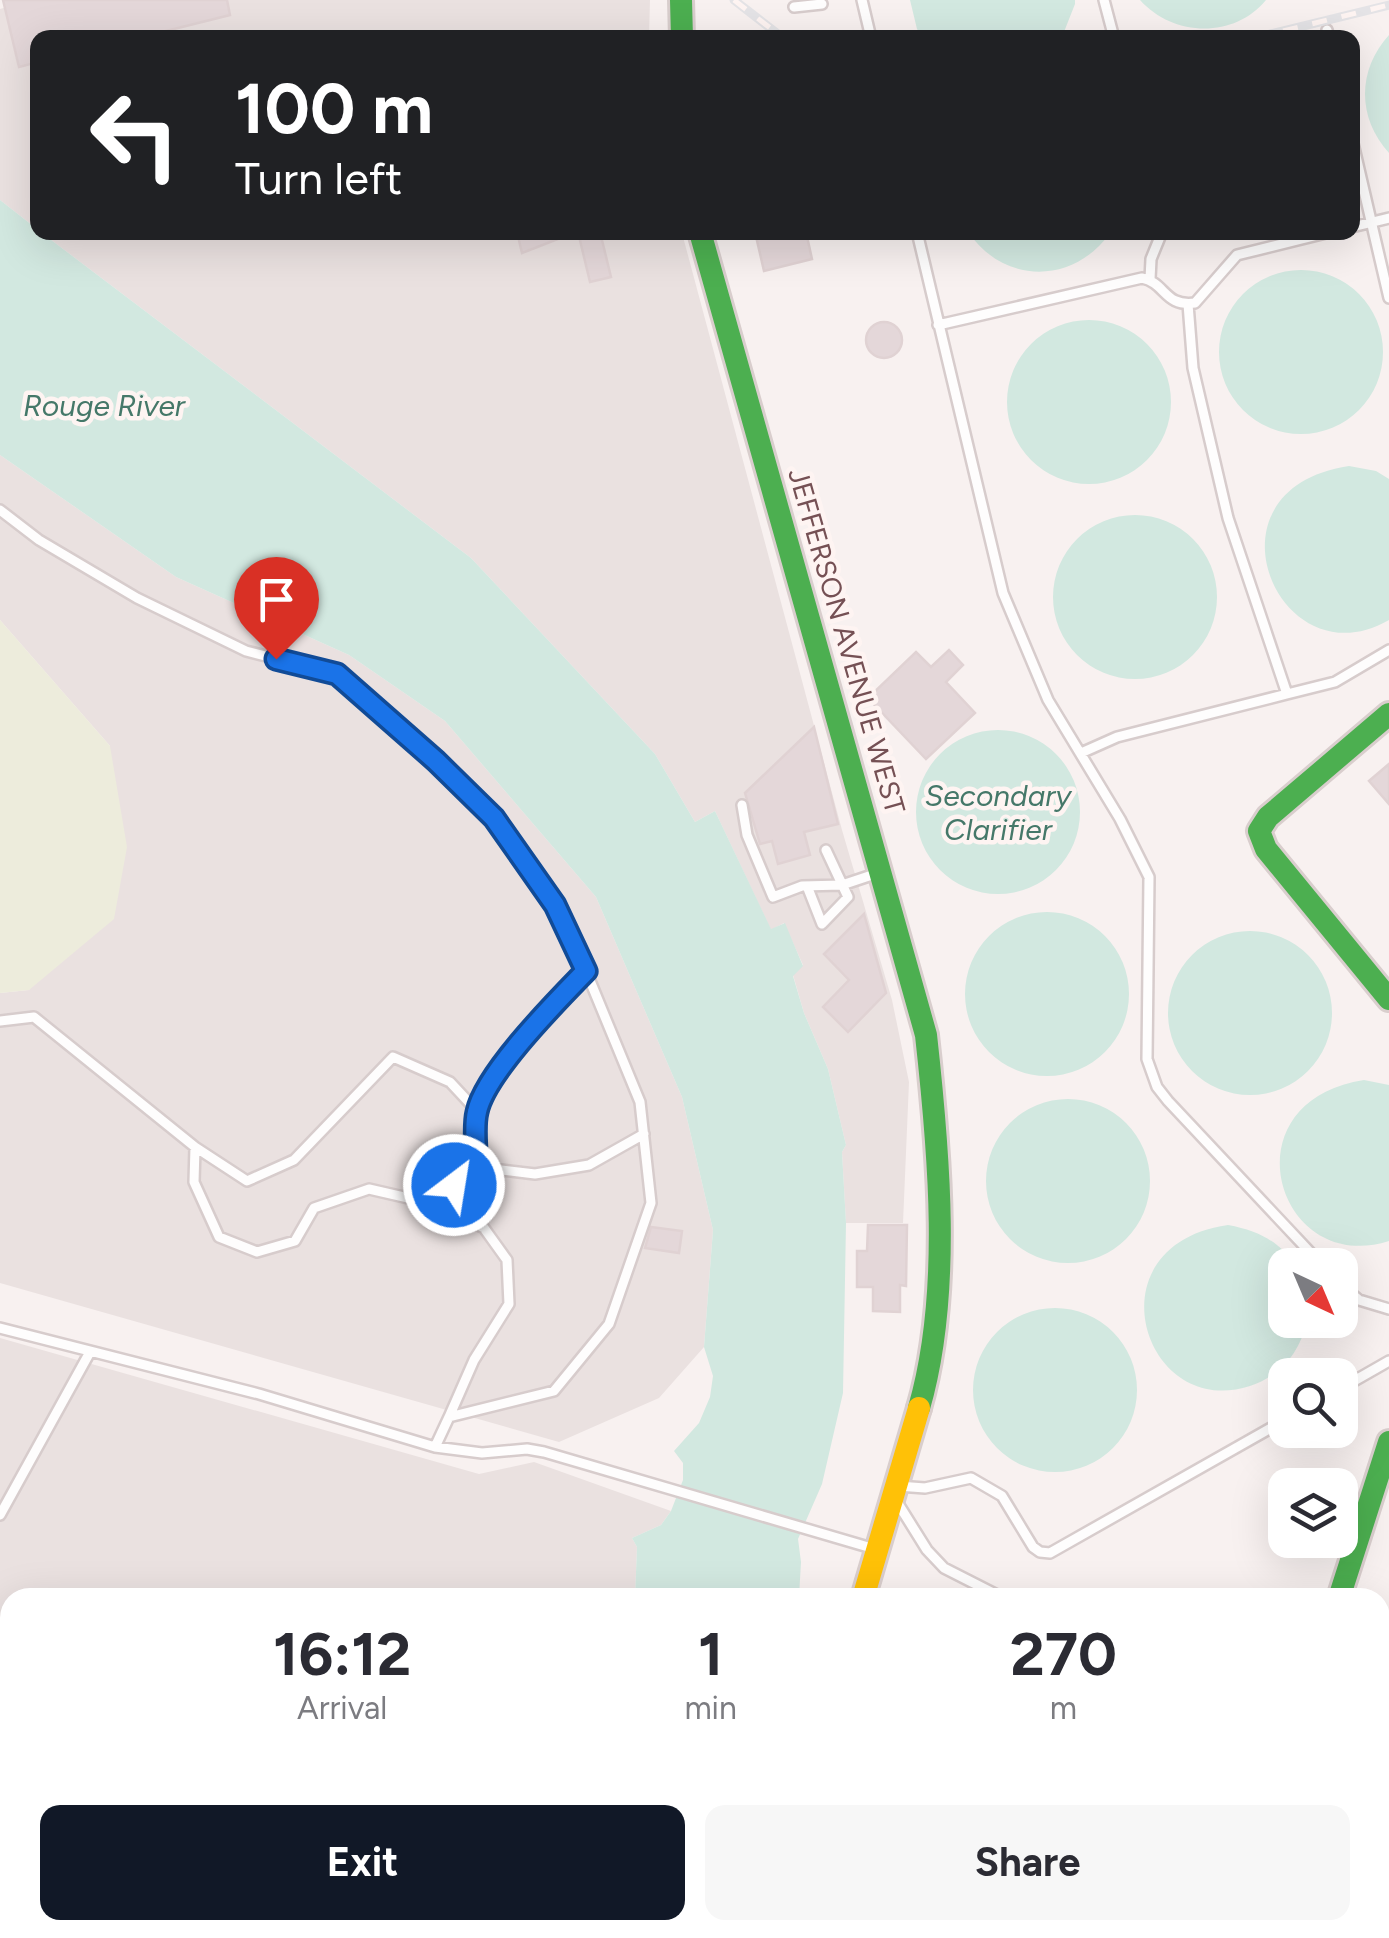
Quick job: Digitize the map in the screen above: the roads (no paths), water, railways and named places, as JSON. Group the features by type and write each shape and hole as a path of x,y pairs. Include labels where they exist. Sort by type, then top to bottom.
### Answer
{"main road":[{"path":"681,0 682,30"},
{"name":"JEFFERSON AVENUE WEST","path":"702,240 926,1036 937,1135 934,1344 867,1588"},
{"path":"1382,990 1266,849 1259,832 1268,817 1389,714"},
{"path":"1342,1588 1389,1442"}],"lane":[{"path":"862,0 869,30"},
{"path":"1104,0 1112,30"},
{"path":"794,8 822,4"},
{"path":"1360,172 1389,298"},
{"path":"1360,225 1389,218"},
{"path":"919,240 1003,593 1048,700 1120,819 1149,877 1146,1042 1150,1071 1168,1101 1306,1248"},
{"path":"1150,279 1150,258 1158,240"},
{"path":"938,325 1134,279 1150,279 1170,299 1188,304 1209,290 1237,255 1298,240"},
{"path":"1188,304 1192,368 1228,518 1288,694"},
{"path":"0,510 39,540 137,598 230,644 337,674 494,818 555,905 640,1102 651,1203 610,1324 554,1391 449,1417"},
{"path":"1080,753 1117,737 1335,682 1389,650"},
{"path":"742,805 747,835 773,897 807,886 842,886 880,872"},
{"path":"807,886 822,924 848,898 826,850"},
{"path":"476,1167 477,1111 498,1072 586,971"},
{"path":"0,1020 34,1017 196,1146 247,1181 294,1160 393,1057 450,1082 477,1111"},
{"path":"430,1202 476,1167 535,1174 588,1165 644,1134"},
{"path":"196,1146 194,1182 219,1237 258,1252 295,1241 314,1208 368,1190 430,1202 484,1228 507,1260 509,1304 474,1360 435,1447"},
{"path":"1358,1299 1389,1310"},
{"path":"0,1328 259,1394 435,1447 482,1454 526,1449 578,1462 878,1550"},
{"path":"0,1515 90,1352"},
{"path":"1358,1379 1389,1361"},
{"path":"983,1588 944,1568 917,1536 894,1491 971,1478 1002,1496 1033,1546 1050,1553 1268,1430"}],"water":[{"path":"910,0 1075,0 1065,30 917,29"},
{"path":"1140,0 1266,0 1237,22 1203,28 1169,21"},
{"path":"1389,35 1389,153 1371,125 1365,94 1371,63"},
{"name":"Rouge River","path":"0,200 30,224 30,240 51,240 471,558 655,754 695,822 715,811 771,929 785,923 803,966 793,976 828,1069 846,1145 842,1152 846,1223 843,1393 822,1484 798,1539 800,1588 635,1588 637,1547 632,1538 661,1525 671,1511 683,1480 683,1463 674,1451 699,1423 710,1397 713,1376 704,1347 713,1230 682,1097 596,897 445,721 349,655 176,577 0,455"},
{"path":"975,240 1104,240 1078,262 1040,272 1001,262"},
{"path":"1301,270 1333,276 1359,294 1377,320 1383,352 1377,384 1359,410 1333,428 1301,434 1269,428 1243,410 1225,384 1219,352 1225,320 1243,294 1269,276"},
{"path":"1089,320 1121,326 1147,344 1165,370 1171,402 1165,434 1147,460 1121,478 1089,484 1057,478 1031,460 1013,434 1007,402 1013,370 1031,344 1057,326"},
{"path":"1349,466 1376,471 1389,479 1389,620 1349,633 1315,626 1287,605 1270,576 1265,542 1275,509 1302,482"},
{"path":"1135,515 1166,521 1193,539 1211,566 1217,597 1211,628 1193,655 1166,673 1135,679 1104,673 1077,655 1059,628 1053,597 1059,566 1077,539 1104,521"},
{"name":"Secondary Clarifier","path":"998,730 1030,736 1056,754 1074,780 1080,812 1074,844 1056,870 1030,888 998,894 966,888 940,870 922,844 916,812 922,780 940,754 966,736"},
{"name":"Secondary Clarifier","path":"1047,912 1078,918 1105,936 1123,963 1129,994 1123,1025 1105,1052 1078,1070 1047,1076 1016,1070 989,1052 971,1025 965,994 971,963 989,936 1016,918"},
{"path":"1250,931 1282,937 1308,955 1326,981 1332,1013 1326,1045 1308,1071 1282,1089 1250,1095 1218,1089 1192,1071 1174,1045 1168,1013 1174,981 1192,955 1218,937"},
{"path":"1364,1080 1389,1085 1389,1241 1350,1245 1318,1234 1295,1212 1282,1182 1281,1150 1293,1120 1320,1095"},
{"path":"1068,1099 1099,1105 1126,1123 1144,1150 1150,1181 1144,1212 1126,1239 1099,1257 1068,1263 1037,1257 1010,1239 992,1212 986,1181 992,1150 1010,1123 1037,1105"},
{"path":"1228,1225 1249,1230 1281,1248 1268,1248 1268,1338 1301,1338 1289,1358 1268,1358 1268,1378 1250,1386 1213,1390 1182,1378 1159,1356 1146,1326 1145,1294 1157,1264 1184,1239"},
{"path":"1055,1308 1087,1314 1113,1332 1131,1358 1137,1390 1131,1422 1113,1448 1087,1466 1055,1472 1023,1466 997,1448 979,1422 973,1390 979,1358 997,1332 1023,1314"}],"railway":[{"path":"734,0 773,30"},
{"path":"1287,30 1389,5"}]}
